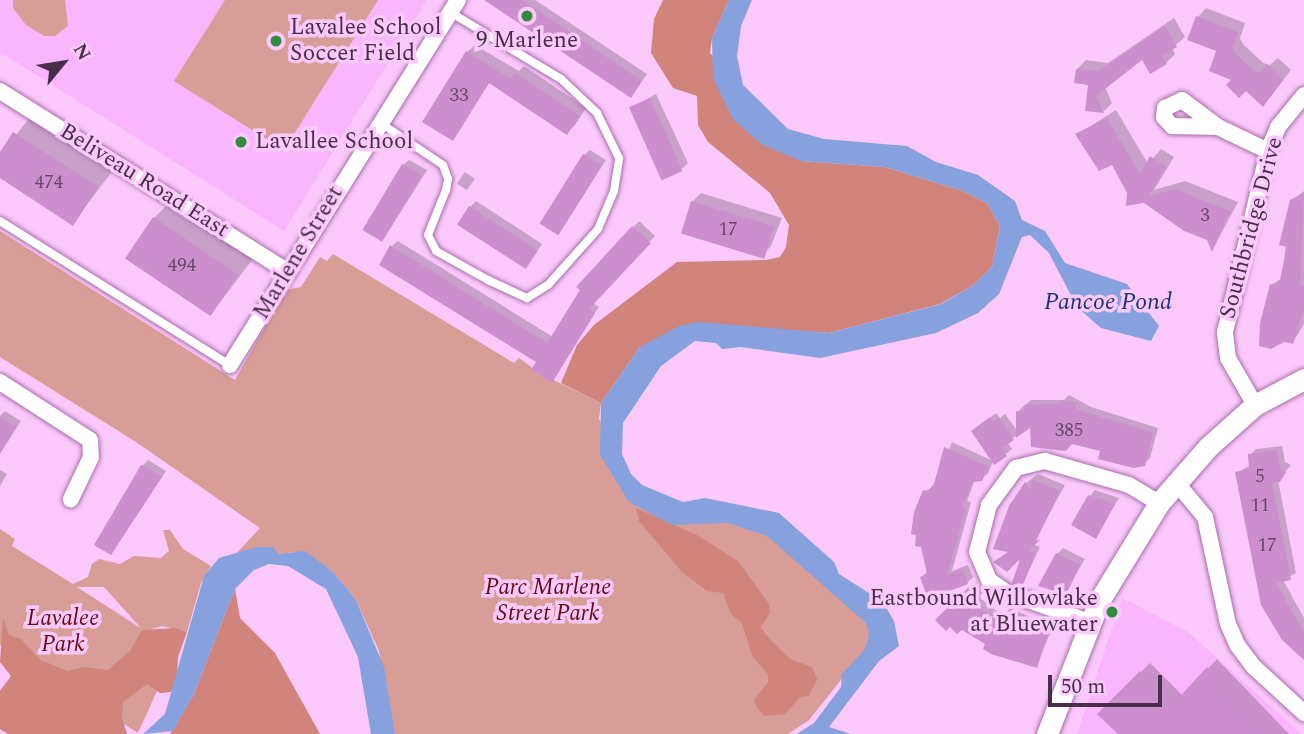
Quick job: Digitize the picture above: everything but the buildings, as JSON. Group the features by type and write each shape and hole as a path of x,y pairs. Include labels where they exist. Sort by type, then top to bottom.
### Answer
{"street":[{"name":"Marlene Street","path":"230,365 379,122 454,6"},
{"name":"Beliveau Road East","path":"0,91 288,272"},
{"name":"Southbridge Drive","path":"1255,405 1228,358 1224,332 1268,152 1278,127 1304,95"},
{"path":"1218,127 1268,152"},
{"path":"1047,734 1089,622 1128,548 1160,503 1176,482 1255,405 1304,379"},
{"path":"0,382 90,440 91,457 71,499"},
{"path":"1089,622 1006,592 989,580 977,552 989,505 1016,468 1045,461 1129,485 1160,503"},
{"path":"1176,482 1205,517 1228,624 1238,646 1254,667 1304,713"}],"lane":[{"path":"379,122 443,164 448,179 446,190 428,235 436,251 488,280 527,298 548,285 598,229 614,191 619,159 597,113 561,79 454,6"},
{"path":"0,221 230,365"}],"shaded area":[{"name":"Lavallee School","path":"0,0 427,0 284,231 0,52"},
{"path":"663,0 729,0 712,38 710,53 801,161 885,167 963,191 987,203 1000,226 992,267 972,286 940,304 829,333 732,326 640,347 601,403 561,383 577,345 594,325 677,262 766,260 780,257 786,247 789,225 770,193 708,142 698,125 697,96 673,88 651,53 654,19"},
{"path":"636,508 697,535 738,561 769,604 770,613 761,627 765,634 790,659 812,667 817,679 809,696 800,697 785,714 765,716 757,708 754,700 768,682 768,674 752,656 742,623 731,614 723,593 707,591 682,572 639,521"},
{"path":"235,589 240,618 275,653 320,734 170,734 193,696"},
{"path":"1122,598 1188,632 1302,734 1077,734"},
{"path":"3,618 9,635 21,639 41,660 67,671 84,667 108,670 130,651 142,630 175,628 187,632 178,657 177,682 171,692 160,693 147,684 123,702 122,718 127,734 8,734 0,729 0,691 11,676 0,662"}],"green space":[{"path":"13,0 65,0 68,26 55,36 44,36 26,25 13,8"},
{"name":"Lavalee School Soccer Field","path":"225,0 378,0 284,150 174,81"},
{"name":"Parc Marlene Street Park","path":"0,231 235,380 286,290 301,287 320,257 327,261 333,254 514,363 519,358 541,374 601,403 599,419 639,503 755,522 880,631 809,720 788,734 395,734 379,651 356,600 333,572 295,552 278,554 271,547 235,555 260,528 136,442 0,357"},
{"name":"Lavalee Park","path":"0,529 15,539 12,546 73,584 88,577 92,564 99,559 120,564 134,556 161,558 169,551 163,530 170,530 183,549 211,566 201,583 187,632 162,626 146,631 175,651 138,733 0,645","holes":["77,587 104,587 140,627"]}],"water":[{"name":"Pancoe Pond","path":"729,0 752,0 741,26 737,56 743,85 788,129 824,139 907,146 936,162 978,175 1015,201 1022,220 1045,231 1065,263 1127,284 1159,326 1151,341 1101,328 1077,307 1049,253 1030,235 1022,237 999,294 978,313 936,333 820,358 741,347 722,349 716,343 695,341 661,366 623,423 622,454 631,474 642,485 683,502 705,498 779,513 834,562 839,574 883,602 894,621 899,646 879,661 829,727 851,734 797,734 814,723 841,687 842,674 865,649 869,635 866,623 767,536 728,523 672,525 629,502 600,455 601,403 640,347 679,326 698,322 829,333 941,304 972,286 992,267 1000,226 987,203 963,191 885,167 801,161 761,144 732,118 713,78 712,38"},
{"path":"256,547 273,547 278,554 305,551 333,572 356,600 384,667 395,734 371,734 358,657 326,589 288,566 269,564 254,570 235,589 193,696 173,731 143,734 165,714 204,576 219,558"}],"place":[{"name":"9 Marlene","path":"527,16"},
{"name":"Lavalee School Soccer Field","path":"276,41"},
{"name":"Lavallee School","path":"241,142"},
{"name":"Eastbound Willowlake at Bluewater","path":"1112,612"}]}
